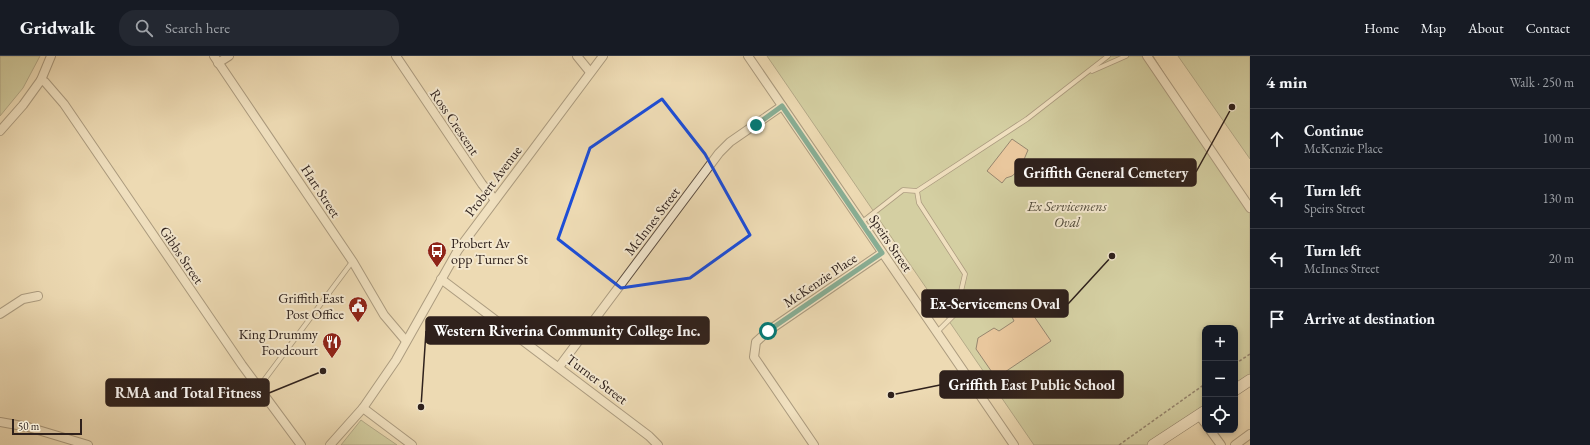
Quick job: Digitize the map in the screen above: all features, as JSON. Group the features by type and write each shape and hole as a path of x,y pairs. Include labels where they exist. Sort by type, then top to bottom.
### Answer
{"main road":[{"path":"1238,388 1250,380"},
{"path":"1153,445 1202,417"}],"street":[{"path":"0,131 41,80 51,56"},
{"name":"Hart Street","path":"214,56 353,262 384,315 406,341"},
{"path":"218,63 229,56"},
{"name":"Ross Crescent","path":"396,56 482,184 495,200"},
{"path":"577,56 590,72"},
{"name":"Probert Avenue","path":"330,445 363,408 406,341 440,279 458,250 603,56"},
{"name":"Speirs Street","path":"748,56 1014,445"},
{"path":"1147,56 1250,208"},
{"name":"Gibbs Street","path":"41,80 54,92 68,110 242,365 301,445"},
{"name":"McInnes Street","path":"559,367 719,153 730,142 782,106"},
{"name":"McKenzie Place","path":"814,445 754,357 756,342 768,331 882,253"},
{"name":"Turner Street","path":"440,279 559,367 649,436 658,445"},
{"path":"0,314 23,299 38,296"},
{"path":"363,408 412,445"},
{"path":"0,422 28,427 88,445"},
{"path":"1212,433 1221,445"},
{"path":"1234,445 1250,434"}],"lane":[{"path":"861,222 902,190 917,191 1027,120 1108,56"},
{"path":"1086,74 1126,56"},
{"path":"917,191 919,203 965,274 956,313 936,332"},
{"path":"259,387 353,262"}],"path":[{"path":"1238,362 1250,354"},
{"path":"1119,445 1202,386"}],"highlighted area":[{"path":"662,99 705,154 750,235 690,278 621,288 558,239 590,148"}],"green space":[{"path":"0,56 40,56 23,88 0,116"},
{"name":"Ex Servicemens Oval","path":"767,56 1153,56 1250,209 1250,376 1238,385 1238,325 1202,325 1202,412 1153,445 1034,445"},
{"path":"1178,56 1250,56 1250,159"},
{"path":"361,420 365,423 397,445 341,445"}],"building":[{"path":"1012,139 1028,150 1020,169 1012,176 1006,178 1002,183 987,171"},
{"path":"1027,306 1051,341 996,378 976,349 978,338 994,328 999,331 1014,321 1012,317"}],"place":[{"name":"Griffith General Cemetery","path":"1232,107"},
{"name":"Ex-Servicemens Oval","path":"1112,256"},
{"name":"Probert Av opp Turner St","path":"437,268"},
{"name":"Griffith East Post Office","path":"358,323"},
{"name":"King Drummy Foodcourt","path":"332,359"},
{"name":"RMA and Total Fitness","path":"323,371"},
{"name":"Griffith East Public School","path":"891,395"},
{"name":"Western Riverina Community College Inc.","path":"421,407"}],"route":[{"path":"756,125 782,106 882,253 768,331"}]}
